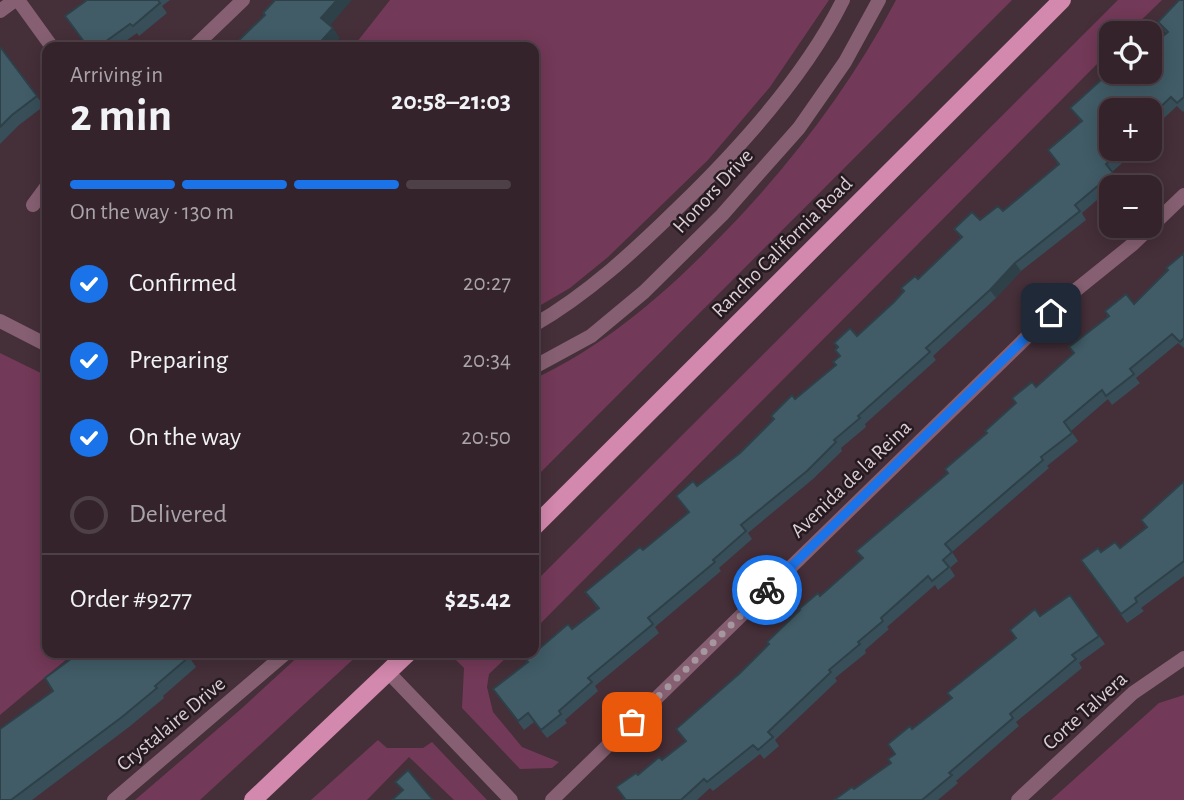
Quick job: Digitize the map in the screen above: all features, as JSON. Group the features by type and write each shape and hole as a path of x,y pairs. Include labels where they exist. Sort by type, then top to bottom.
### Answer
{"main road":[{"name":"Rancho California Road","path":"539,522 1062,0"},
{"path":"253,800 403,658"}],"street":[{"path":"0,11 17,0 48,42"},
{"path":"199,42 243,0"},
{"name":"Honors Drive","path":"539,321 613,269 729,157 803,64 843,0"},
{"name":"Honors Drive","path":"539,365 590,336 645,292 722,215 799,128 845,62 880,0"},
{"path":"33,205 42,193"},
{"name":"Avenida de la Reina","path":"552,800 1071,294 1133,244 1184,195"},
{"path":"0,321 42,342"},
{"name":"Crystalaire Drive","path":"114,800 280,658"},
{"name":"Corte Talvera","path":"1018,800 1133,693 1184,658"},
{"path":"388,672 511,800"}],"shaded area":[{"path":"390,0 829,0 770,87 708,160 608,257 570,288 539,306 539,42 357,42"},
{"path":"896,0 1012,0 539,474 539,376 612,333 658,296 723,234 772,180 818,123"},
{"path":"1118,0 1162,0 1140,21 1099,21 1099,62 539,625 539,578"},
{"path":"0,353 42,374 42,658 68,658 0,715"},
{"path":"297,658 355,658 200,800 135,800"},
{"path":"506,658 489,674 487,687 493,712 522,747 559,762 552,768 520,769 462,708 464,668 456,660"},
{"path":"1184,695 1184,800 1051,800 1159,703"},
{"path":"378,740 387,748 423,748 432,742 487,800 454,800 409,757 367,800 311,800"}],"building":[{"path":"87,0 158,0 160,3 133,26 130,24 105,42 84,42 65,16"},
{"path":"275,0 337,0 321,18 333,28 320,42 237,42 265,15 263,13"},
{"path":"1179,0 1184,0 1184,97 1177,103 1171,97 1162,106 1162,98 1099,98 1099,161 1109,161 1106,164 1113,173 1099,175 1099,185 1075,205 1080,211 1015,263 990,290 926,348 930,352 834,440 836,442 807,471 741,525 746,531 713,560 715,562 648,618 653,624 588,678 592,682 559,711 561,714 541,730 528,713 518,721 493,689 528,662 526,660 528,658 539,658 539,649 568,624 572,629 599,608 585,592 640,547 643,550 689,512 676,496 693,481 697,486 740,453 774,419 771,416 792,395 795,399 836,365 833,362 840,356 834,343 850,328 857,336 894,302 904,291 901,288 915,276 918,279 962,237 954,229 972,212 980,220 998,206 1003,211 1059,164 1048,150 1082,121 1070,108 1099,82 1099,84 1162,84 1162,37 1168,32 1162,26 1162,21 1159,21"},
{"path":"0,49 37,96 0,127"},
{"path":"1184,253 1184,338 1180,342 1172,334 1130,369 1134,374 1106,396 1102,390 1064,422 1072,433 1041,457 1043,460 945,544 952,552 943,560 949,567 932,581 928,576 881,618 883,621 858,642 860,644 829,670 831,672 768,732 773,737 758,750 753,745 707,782 704,779 681,800 623,800 625,799 616,787 636,773 638,775 659,757 662,760 686,741 676,729 740,673 799,609 818,593 820,596 863,558 856,551 948,473 945,469 987,433 985,431 1016,403 1012,398 1032,382 1036,387 1074,353 1069,347 1109,316 1105,311 1126,294 1134,304 1168,270 1166,268"},
{"path":"1183,482 1184,561 1135,598 1137,602 1121,614 1081,560 1098,548 1101,552 1115,542 1120,548 1147,527 1141,520"},
{"path":"1070,595 1099,636 1072,655 1076,659 1010,714 1013,718 949,773 952,775 922,800 834,800 891,763 888,759 895,754 888,744 952,698 947,693 1016,638 1010,630 1035,609 1040,616"},
{"path":"72,658 188,658 122,717 11,800 0,800 0,729 53,691 45,678"},
{"path":"408,770 433,800 392,800 403,790 395,782"}],"way so far":[{"path":"632,722 767,590"}],"route":[{"path":"767,590 1051,313"}]}
